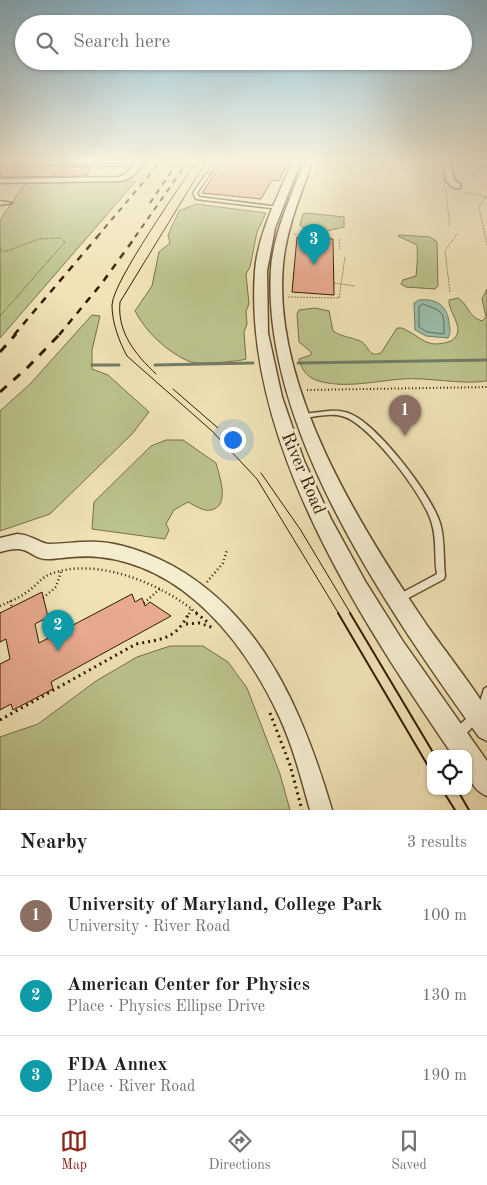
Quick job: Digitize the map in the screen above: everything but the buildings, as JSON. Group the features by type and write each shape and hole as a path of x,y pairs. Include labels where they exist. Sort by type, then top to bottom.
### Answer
{"street":[{"name":"River Road","path":"283,198 267,239 261,268 261,306 269,372 288,436 308,488 349,568 372,608 487,783"},
{"name":"River Road","path":"298,198 282,238 276,284 286,361 303,416 338,497 398,600 422,638 483,717"},
{"path":"0,545 14,540 35,544 43,552 76,548 116,551 162,567 197,600 235,627 274,683 299,737 321,810"}],"lane":[{"path":"196,198 279,208"},
{"path":"303,416 329,413 346,414 378,437 426,502 436,523 441,576 398,600"},
{"path":"463,749 483,717 487,692"}],"path":[{"path":"447,198 450,227"},
{"path":"485,198 479,207 487,245"},
{"path":"291,240 294,230"},
{"path":"293,234 323,238"},
{"path":"450,292 445,251 456,234"},
{"path":"0,248 4,252 39,239 60,238 65,242 0,316"},
{"path":"340,240 340,249"},
{"path":"287,301 287,296 338,298 345,257"},
{"path":"334,283 355,286"},
{"path":"302,390 487,386"},
{"path":"0,720 136,644 159,640 181,630 186,624 206,582 223,562 227,550"},
{"path":"0,606 26,594 42,578 61,572 96,570 134,577 197,600 219,634"},
{"path":"43,598 56,587 61,572"},
{"path":"144,603 161,588"},
{"path":"10,601 12,607"},
{"path":"186,624 199,623 214,628"},
{"path":"267,706 290,765 302,810"}],"green space":[{"path":"15,198 121,198 0,338 0,220"},
{"path":"196,204 266,213 257,232 250,267 246,274 249,304 246,311 247,324 244,332 246,359 214,363 188,361 172,352 157,340 135,311 152,286 159,252 170,243 168,235 179,211"},
{"path":"303,214 344,217 344,227 327,231 302,227 300,225"},
{"path":"398,236 430,237 437,242 438,286 435,289 406,287 401,284 403,280 416,276 417,245"},
{"path":"487,289 487,381 402,379 332,384 317,381 310,377 300,364 299,359 311,355 311,352 299,342 297,314 299,310 315,308 329,311 333,331 360,341 373,354 376,354 381,353 397,328 409,331 430,343 451,341 456,337 458,327 449,305 449,300 458,298 474,317 482,321 486,317 482,299"},
{"path":"92,315 100,316 92,350 92,369 108,375 149,412 132,434 50,514 0,531 0,411 30,384"},
{"path":"166,440 183,440 216,463 222,490 221,503 211,510 205,510 188,502 174,510 166,524 169,530 165,539 92,529 94,502 151,446"},
{"path":"170,646 203,646 228,662 247,688 280,774 290,810 0,810 0,737 38,724 96,681 137,657"}],"water":[{"path":"419,300 431,300 444,308 450,327 448,338 426,336 415,330 414,303"}],"waterway":[{"path":"298,363 487,360"},
{"path":"155,365 253,363"},
{"path":"92,365 119,365"}],"tram line":[{"path":"172,198 135,255 115,293 112,305 116,332 127,356 212,431 257,479 339,614"},
{"path":"156,374 141,359 129,342 121,323 120,302 184,198"},
{"path":"173,389 218,428"},
{"path":"261,473 300,529 351,614"},
{"path":"338,613 427,764"},
{"path":"350,613 432,750"},
{"path":"446,795 455,810"},
{"path":"460,795 469,810"}],"railway":[{"path":"97,237 130,198"},
{"path":"150,203 154,198"},
{"path":"135,237 162,198"},
{"path":"14,335 98,236"},
{"path":"59,335 102,283 136,236"},
{"path":"0,352 16,334"},
{"path":"0,392 60,334"}],"place":[{"name":"FDA Annex","path":"314,265"},
{"name":"University of Maryland, College Park","path":"405,436"},
{"name":"American Center for Physics","path":"58,651"}]}
